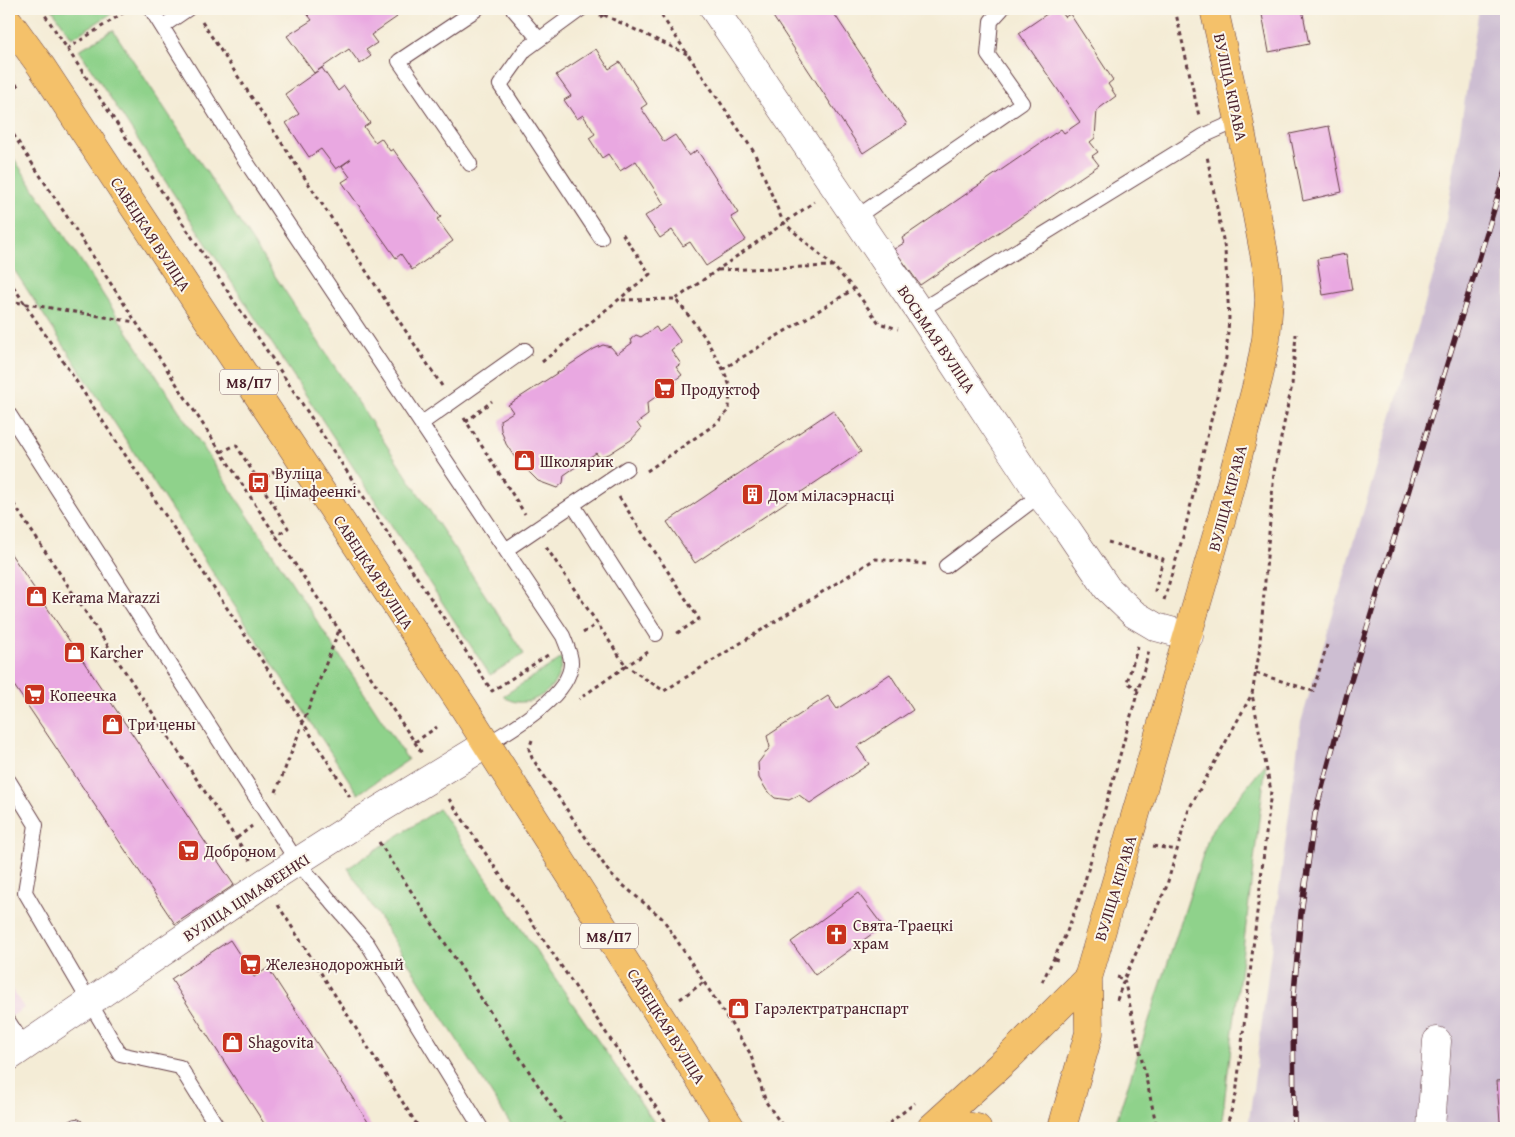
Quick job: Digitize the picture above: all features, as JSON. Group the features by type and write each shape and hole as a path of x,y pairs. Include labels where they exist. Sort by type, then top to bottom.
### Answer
{"main road":[{"name":"ВУЛІЦА КІРАВА","path":"1062,1128 1089,1033 1088,978 1189,636 1246,426 1266,338 1269,300 1267,269 1239,120 1214,9"},
{"name":"САВЕЦКАЯ ВУЛІЦА","path":"12,34 41,66 487,744 731,1128"},
{"name":"ВУЛІЦА КІРАВА","path":"931,1128 964,1101 1088,978"},
{"path":"931,1128 960,1125 977,1128"}],"street":[{"name":"ВОСЬМАЯ ВУЛІЦА","path":"714,9 919,311 1040,495 1067,529 1107,588 1134,614 1156,627 1189,636"},
{"name":"ВУЛІЦА ЦІМАФЕЕНКІ","path":"17,1052 264,883 487,744"},
{"path":"1430,1128 1437,1041"}],"lane":[{"path":"151,9 243,157 563,636 571,662 568,678 559,691 515,727 487,744"},
{"path":"163,26 188,9"},
{"path":"470,164 399,61 477,9"},
{"path":"514,9 538,38"},
{"path":"581,9 538,38 525,50 500,85 601,238"},
{"path":"855,218 1022,103 988,55 991,21 1002,9"},
{"path":"919,311 1203,136 1239,120"},
{"path":"422,423 525,350"},
{"path":"9,414 298,863 367,942 481,1128"},
{"path":"507,550 627,468"},
{"path":"946,566 1040,495"},
{"path":"573,505 656,634"},
{"path":"9,781 36,825 25,892 120,1054 180,1067 218,1128"},
{"path":"9,1022 17,1052"},
{"path":"72,1128 76,1126 77,1128"}],"path":[{"path":"41,9 492,691 597,624"},
{"path":"9,92 41,66 129,9"},
{"path":"596,20 612,9"},
{"path":"657,9 754,152 783,222 833,266 854,289 879,323 939,341"},
{"path":"604,14 687,54"},
{"path":"9,128 276,536 416,742 451,802 670,1128"},
{"path":"621,300 676,299 783,222 835,188"},
{"path":"536,367 621,300 650,274 617,226"},
{"path":"717,270 833,266"},
{"path":"9,280 304,724 566,1128"},
{"path":"723,368 854,289"},
{"path":"639,476 717,423 729,410 730,386 723,368 704,336 676,299"},
{"path":"9,301 135,322"},
{"path":"466,422 497,397"},
{"path":"221,452 236,445 288,528 276,536"},
{"path":"615,492 700,619"},
{"path":"9,498 237,838 419,1128"},
{"path":"1067,529 1163,559 1154,599"},
{"path":"626,666 664,691 875,559 946,566"},
{"path":"237,838 267,814 304,724 339,629"},
{"path":"1256,673 1313,691 1327,645"},
{"path":"1126,682 1138,690"},
{"path":"1226,1128 1236,1095 1271,791 1252,694"},
{"path":"416,742 437,727"},
{"path":"451,802 457,798"},
{"path":"1116,1007 1124,979 1166,888 1189,809"},
{"path":"663,919 750,1053 766,1102 784,1128"},
{"path":"1054,959 1061,961"},
{"path":"1117,977 1124,979"},
{"path":"1124,979 1157,1128"}],"shaded area":[{"path":"1479,9 1506,9 1506,1128 1248,1128 1301,722 1442,246"},
{"path":"9,985 24,1008 9,1018"}],"green space":[{"path":"52,9 119,9 72,38"},
{"path":"113,30 524,654 490,675 79,50"},
{"path":"9,151 408,760 358,794 9,262"},
{"path":"562,658 556,680 539,697 524,702 517,702 503,696"},
{"path":"1266,763 1221,1128 1114,1128 1210,833"},
{"path":"439,809 658,1128 513,1128 348,868"}],"building":[{"path":"308,9 391,9 397,17 371,35 377,43 366,50 371,56 360,64 349,49 314,73 287,36 312,20 305,11"},
{"path":"768,9 831,9 907,124 863,153"},
{"path":"1054,9 1060,9 1065,17 1070,14 1113,80 1108,84 1116,96 1097,110 1095,138 1090,142 1098,152 1092,156 1099,165 920,285 894,249 904,243 902,238 1061,129 1064,133 1080,122 1019,33"},
{"path":"1261,9 1302,9 1309,44 1269,52"},
{"path":"596,49 609,69 620,62 647,104 641,108 664,142 675,135 689,156 697,150 738,213 731,217 746,240 706,266 690,242 683,246 672,230 660,238 645,216 664,204 636,161 620,171 608,154 602,158 589,138 595,134 583,115 577,119 564,100 571,96 556,75"},
{"path":"322,68 338,91 344,86 370,123 364,127 375,142 381,138 390,151 393,149 441,217 437,219 453,241 412,270 401,254 396,258 342,182 350,177 342,166 351,159 336,169 321,149 309,157 286,123 299,114 285,94"},
{"path":"1329,126 1342,192 1303,201 1290,134"},
{"path":"1346,254 1352,290 1323,295 1317,259"},
{"path":"669,325 681,342 671,350 681,364 676,367 682,375 675,380 677,382 647,403 648,415 637,423 641,429 631,440 609,454 599,457 596,453 564,475 563,483 557,488 538,481 527,470 523,470 506,444 501,430 500,420 513,412 508,405 594,349 603,345 611,347 617,354 632,343 631,339 636,335 641,337 656,327 659,332"},
{"name":"Дом міласэрнасці","path":"833,410 861,452 695,563 667,522"},
{"path":"9,551 234,885 175,924 9,678"},
{"path":"890,674 913,710 857,747 869,764 810,803 799,795 789,800 775,798 767,791 759,778 758,763 770,747 767,736 828,696 837,709"},
{"name":"Свята-Траецкі храм","path":"858,893 883,926 815,975 791,942"},
{"path":"230,940 254,977 268,968 372,1128 267,1128 171,979"},
{"path":"1506,1080 1506,1121 1500,1122 1497,1081"}],"railway":[{"path":"1294,1128 1293,1004 1301,913 1315,814 1349,687 1506,170"}],"place":[{"name":"Продуктоф","path":"665,389"},
{"name":"Школярик","path":"524,461"},
{"name":"Вуліца Цімафеенкі","path":"259,482"},
{"name":"Дом міласэрнасці","path":"752,495"},
{"name":"Kerama Marazzi","path":"36,597"},
{"name":"Karcher","path":"74,652"},
{"name":"Копеечка","path":"34,695"},
{"name":"Три цены","path":"112,724"},
{"name":"Доброном","path":"188,851"},
{"name":"Свята-Траецкі храм","path":"837,934"},
{"name":"Железнодорожный","path":"250,964"},
{"name":"Гарэлектратранспарт","path":"739,1008"},
{"name":"Shagovita","path":"232,1042"}]}
